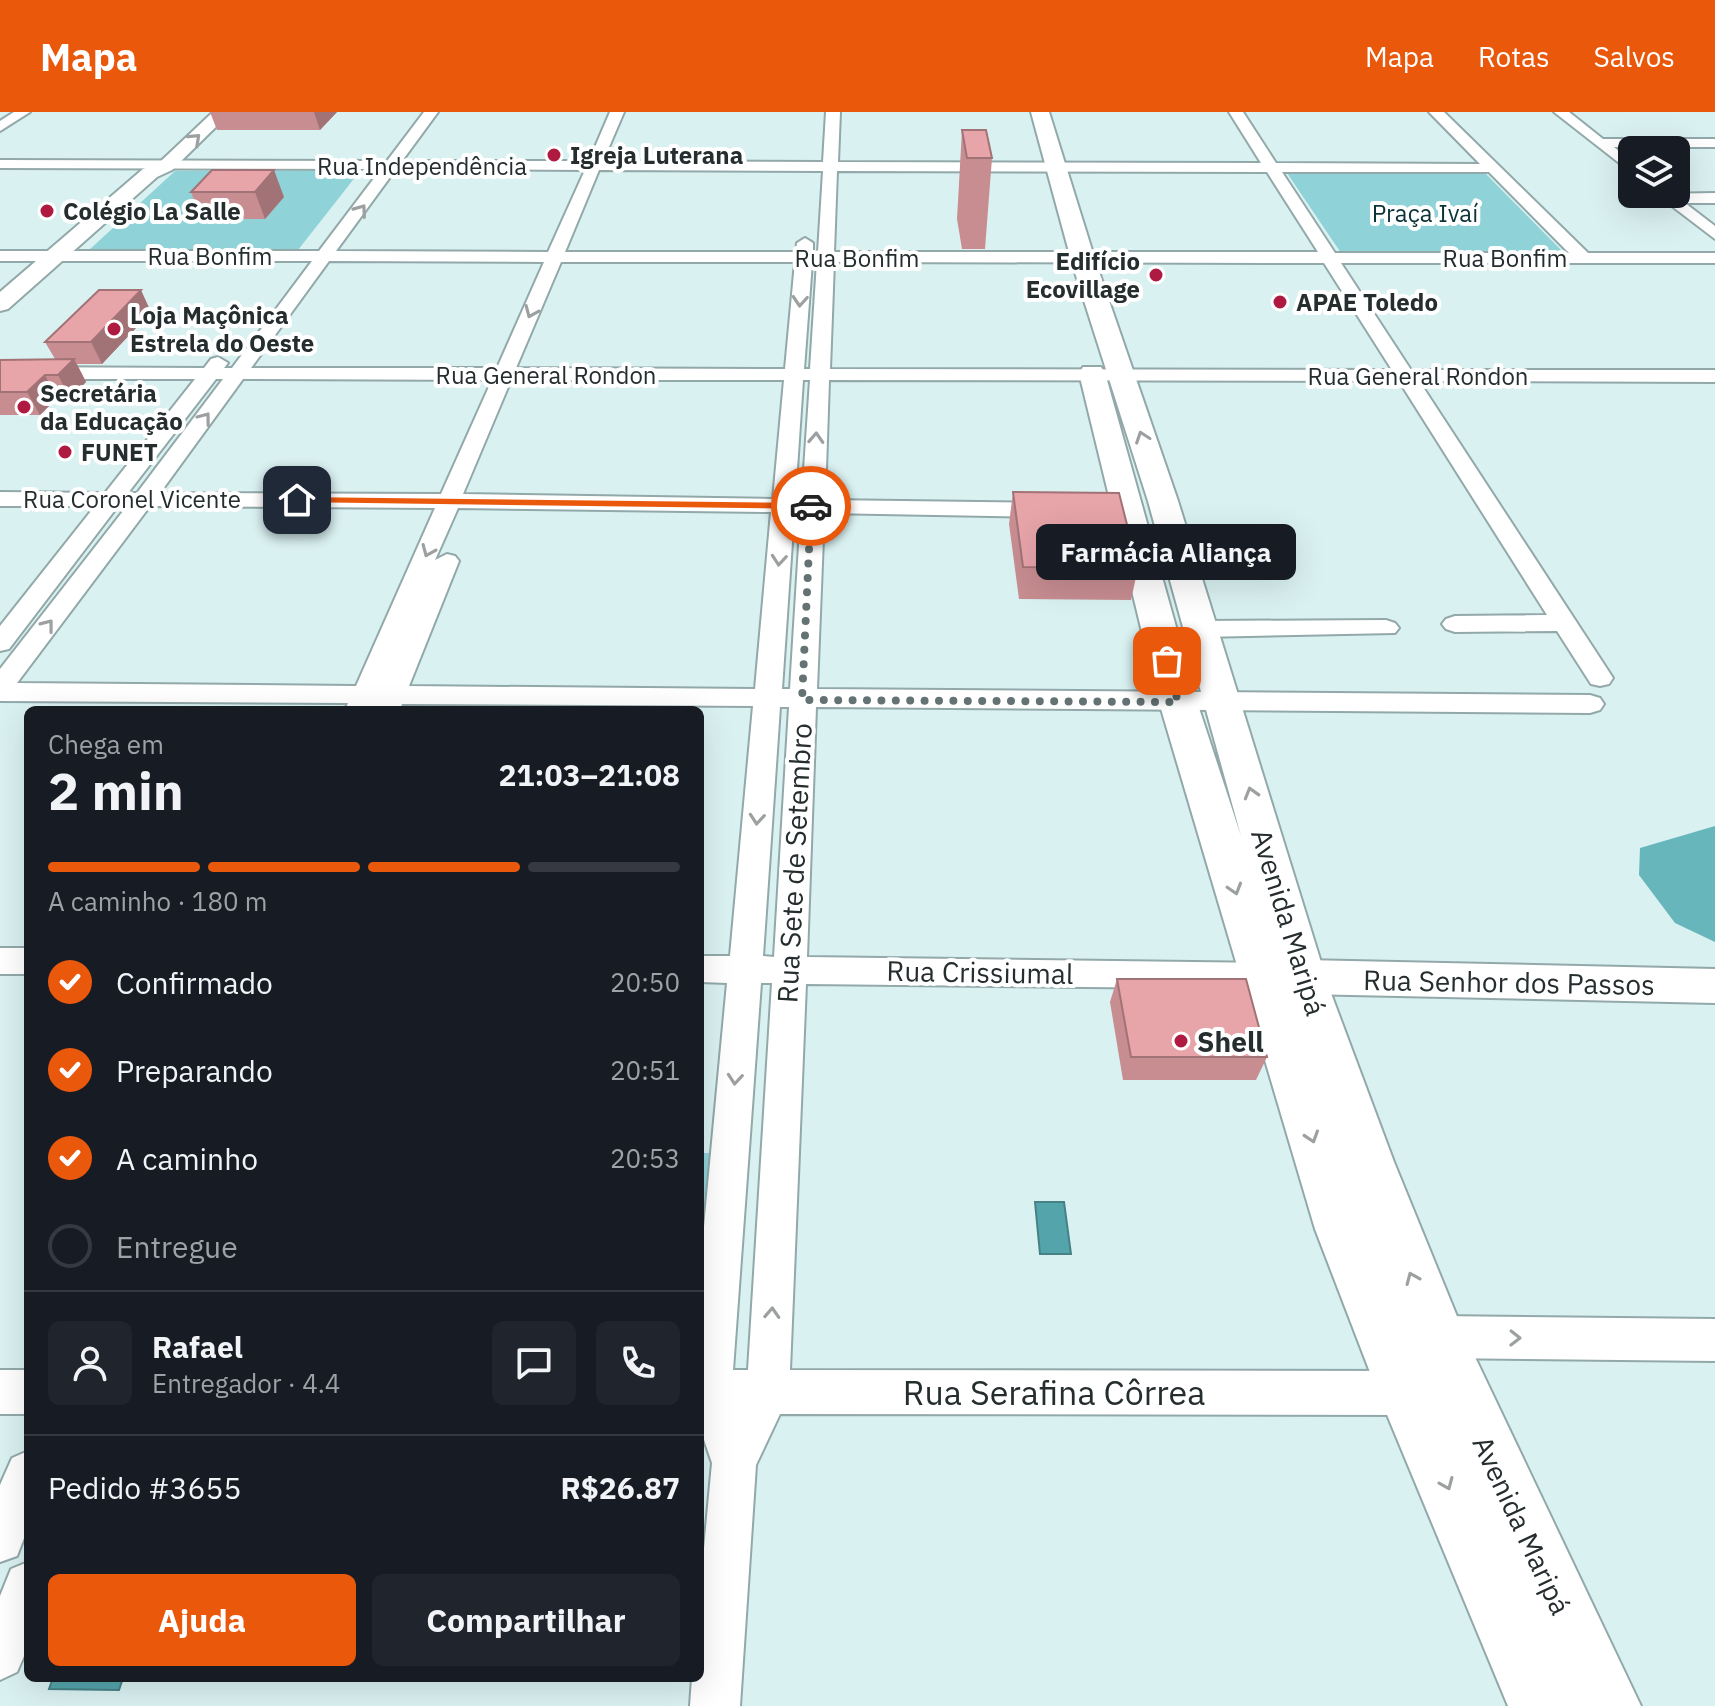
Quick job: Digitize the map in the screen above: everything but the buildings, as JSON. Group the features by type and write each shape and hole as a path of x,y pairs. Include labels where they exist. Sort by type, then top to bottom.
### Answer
{"main road":[{"name":"Avenida Maripá","path":"1021,112 1047,168"},
{"name":"Avenida Maripá","path":"1040,112 1047,168 1107,375 1142,511 1178,703 1283,977"},
{"name":"Avenida Maripá","path":"1142,511 1201,629 1224,704 1342,1229 1412,1337 1445,1418 1543,1706"},
{"path":"1178,703 1190,711 1207,711 1224,704"},
{"name":"Avenida Maripá","path":"1445,1418 1606,1706"}],"street":[{"path":"0,127 23,112"},
{"path":"0,304 65,256 165,172 166,166 223,112"},
{"path":"0,690 327,257 416,112"},
{"path":"256,315 302,257 431,112"},
{"path":"601,166 617,112"},
{"path":"375,703 462,505 601,166 630,112"},
{"name":"Rua Sete de Setembro","path":"817,112 821,166"},
{"name":"Rua Sete de Setembro","path":"715,1706 734,1463 768,1391 812,506 807,376 821,166 833,112"},
{"path":"1236,112 1600,678"},
{"path":"1436,112 1584,258"},
{"path":"1561,112 1618,158"},
{"path":"1599,143 1715,143"},
{"name":"Rua Independência","path":"0,164 1493,168"},
{"path":"1690,197 1715,198"},
{"path":"1681,208 1715,234"},
{"name":"Rua Bonfim","path":"0,256 1715,258"},
{"path":"0,325 65,256"},
{"path":"0,643 228,350"},
{"name":"Rua General Rondon","path":"0,373 1405,376 1711,381"},
{"name":"Rua Sete de Setembro","path":"734,1463 705,1392 783,505 807,376"},
{"name":"Rua Coronel Vicente","path":"0,499 145,498 462,505 783,505 1081,510"},
{"path":"375,703 454,543"},
{"path":"1455,624 1564,623"},
{"path":"1201,629 1386,628"},
{"path":"0,690 375,703 767,699 1178,703"},
{"path":"1224,704 1590,704"},
{"path":"0,961 24,961"},
{"name":"Rua Crissiumal","path":"704,969 1283,977"},
{"name":"Rua Senhor dos Passos","path":"1283,977 1715,986"},
{"path":"1412,1337 1715,1340"},
{"name":"Rua Serafina Côrrea","path":"705,1392 768,1391 1445,1418"},
{"path":"0,1392 24,1392"},
{"path":"0,1539 24,1483"},
{"path":"0,1655 24,1596"}],"green space":[{"path":"175,171 360,171 298,250 89,250"},
{"name":"Praça Ivaí","path":"1287,173 1485,173 1564,253 1341,253"},
{"path":"704,1153 715,1153 704,1251"}],"shaded area":[{"path":"1715,826 1715,942 1675,923 1639,875 1640,848"},
{"path":"1035,1202 1064,1202 1071,1254 1040,1254"},
{"path":"52,1682 122,1682 119,1690 49,1689"}],"way so far":[{"path":"811,506 802,700 1178,702 1167,661"}],"place":[{"name":"Igreja Luterana","path":"554,155"},
{"name":"Colégio La Salle","path":"47,211"},
{"name":"Edifício Ecovillage","path":"1156,275"},
{"name":"APAE Toledo","path":"1280,302"},
{"name":"Loja Maçônica Estrela do Oeste","path":"114,329"},
{"name":"Secretária da Educação","path":"24,407"},
{"name":"FUNET","path":"65,452"},
{"name":"Farmácia Aliança","path":"1167,661"},
{"name":"Shell","path":"1181,1041"}],"route":[{"path":"297,500 811,506"}]}
